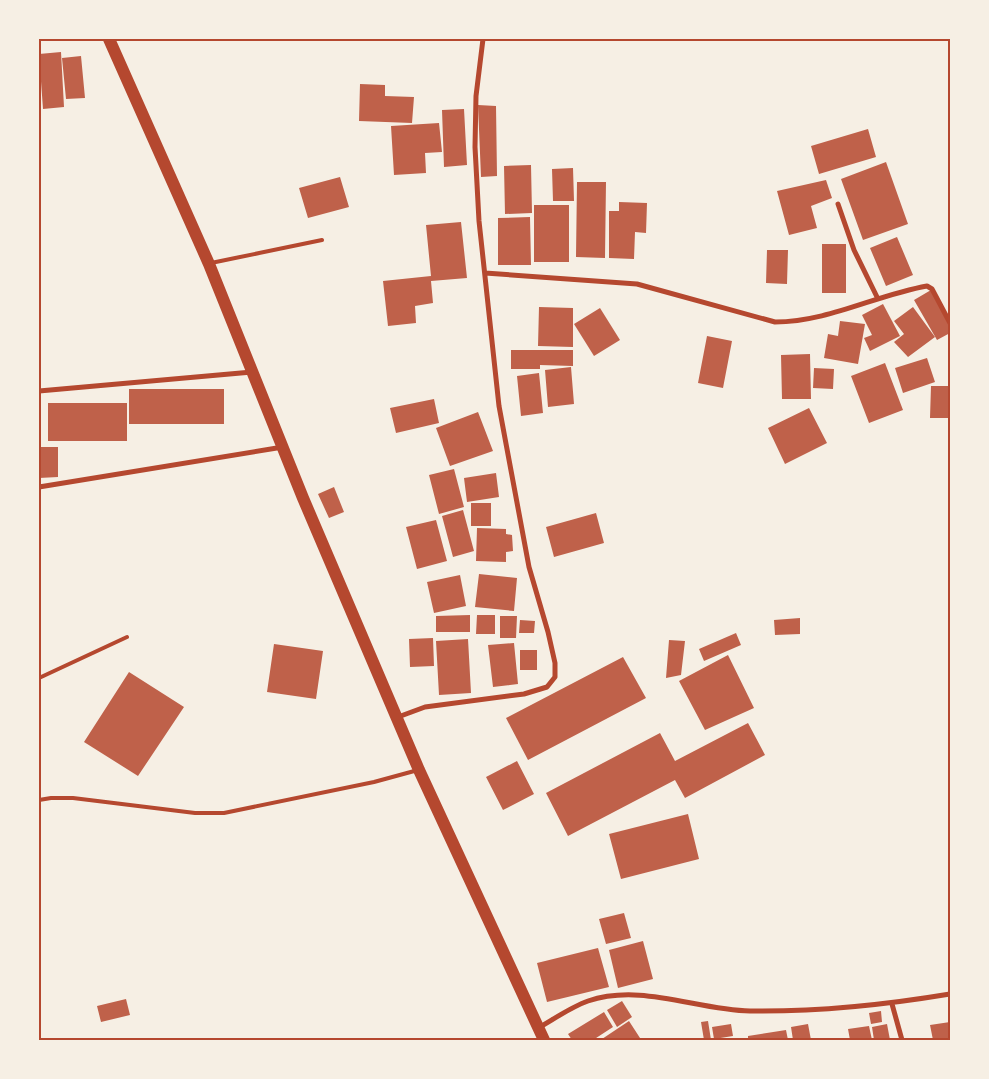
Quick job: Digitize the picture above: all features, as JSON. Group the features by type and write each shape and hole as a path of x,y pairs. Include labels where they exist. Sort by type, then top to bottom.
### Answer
{"main road":[{"path":"109,39 209,264 303,498 419,770 544,1040"}],"street":[{"path":"398,717 425,707 524,694 547,687 554,677 554,663 548,632 529,567 500,406 478,221 475,147 476,96 483,39"},
{"path":"838,204 854,250 878,299"},
{"path":"485,273 637,284 775,322 792,322 829,314 927,286 932,289 950,323"},
{"path":"39,392 253,372"},
{"path":"39,487 284,447"},
{"path":"538,1028 586,1001 604,996 646,996 746,1011 799,1012 892,1004 950,994"},
{"path":"892,1004 902,1040"}],"lane":[{"path":"209,264 322,240"},
{"path":"39,678 127,637"},
{"path":"39,800 73,798 195,813 224,813 374,782 419,770"}],"building":[{"path":"61,52 64,107 43,109 39,54"},
{"path":"81,56 85,98 66,99 62,58"},
{"path":"360,84 385,85 385,96 414,97 412,123 359,121"},
{"path":"478,105 496,106 497,176 481,177"},
{"path":"464,109 467,165 444,167 442,110"},
{"path":"439,123 442,152 425,153 426,173 394,175 391,126"},
{"path":"868,129 876,157 819,174 811,146"},
{"path":"886,162 908,224 863,240 841,179"},
{"path":"531,165 532,213 505,214 504,166"},
{"path":"573,168 574,201 553,201 552,169"},
{"path":"340,177 349,207 308,218 299,188"},
{"path":"826,180 832,198 811,206 817,228 789,235 777,191"},
{"path":"577,182 606,182 605,258 576,257"},
{"path":"619,202 647,203 646,233 635,232 634,259 609,258 609,211 619,211"},
{"path":"534,205 569,205 569,262 534,262"},
{"path":"530,217 531,265 498,265 498,218"},
{"path":"461,222 467,278 431,281 433,303 415,306 416,323 388,326 383,281 431,276 426,225"},
{"path":"897,237 913,275 886,286 870,248"},
{"path":"822,244 846,244 846,293 822,293"},
{"path":"767,250 788,250 787,284 766,283"},
{"path":"931,290 950,324 950,333 937,340 914,300"},
{"path":"883,304 900,336 870,351 864,338 872,335 862,315"},
{"path":"539,307 573,308 573,347 538,346"},
{"path":"913,307 935,337 908,357 894,342 904,334 894,321"},
{"path":"600,308 620,340 594,356 574,324"},
{"path":"840,321 865,324 858,364 824,358 828,334 838,336"},
{"path":"707,336 732,341 723,388 698,383"},
{"path":"511,350 573,350 573,366 540,365 540,369 511,369"},
{"path":"810,354 811,399 782,399 781,355"},
{"path":"927,358 935,382 903,393 895,368"},
{"path":"885,363 903,410 869,423 851,376"},
{"path":"571,367 574,404 548,407 545,370"},
{"path":"814,368 834,369 833,389 813,388"},
{"path":"539,373 543,413 521,416 517,376"},
{"path":"931,386 950,386 950,418 930,418"},
{"path":"129,389 224,389 224,424 129,424"},
{"path":"434,399 439,423 396,433 390,408"},
{"path":"48,403 127,403 127,441 48,441"},
{"path":"809,408 827,443 785,464 768,428"},
{"path":"478,412 493,451 450,466 436,428"},
{"path":"39,447 58,447 58,477 39,478"},
{"path":"454,469 464,507 439,514 429,475"},
{"path":"496,473 499,497 467,502 464,478"},
{"path":"334,487 344,512 329,518 318,494"},
{"path":"471,503 491,503 491,526 471,526"},
{"path":"463,510 474,551 453,557 442,516"},
{"path":"596,513 604,543 554,557 546,527"},
{"path":"436,520 447,561 417,569 406,527"},
{"path":"477,528 506,529 506,534 512,535 513,551 506,552 506,562 476,561"},
{"path":"479,574 517,578 514,611 475,607"},
{"path":"460,575 466,606 434,613 427,582"},
{"path":"470,615 470,632 436,632 436,616"},
{"path":"477,615 495,615 495,634 476,634"},
{"path":"500,616 517,616 516,638 500,638"},
{"path":"800,618 800,634 775,635 774,620"},
{"path":"520,620 535,621 534,633 519,633"},
{"path":"736,633 741,645 704,661 699,649"},
{"path":"433,638 434,666 410,667 409,639"},
{"path":"468,639 471,693 439,695 436,641"},
{"path":"669,640 685,641 681,675 666,678"},
{"path":"514,643 518,684 493,687 488,645"},
{"path":"274,644 323,651 316,699 267,692"},
{"path":"520,650 537,650 537,670 520,670"},
{"path":"728,655 754,708 705,730 679,681"},
{"path":"623,657 646,698 528,760 506,718"},
{"path":"129,672 184,707 138,776 84,742"},
{"path":"748,723 765,755 685,798 675,780 568,836 546,793 660,733 675,761"},
{"path":"517,761 534,794 503,810 486,777"},
{"path":"688,814 699,859 621,879 609,834"},
{"path":"624,913 631,938 606,944 599,919"},
{"path":"643,941 653,979 618,988 609,950"},
{"path":"598,948 609,987 547,1002 537,963"},
{"path":"126,999 130,1015 101,1022 97,1006"},
{"path":"622,1001 632,1017 617,1027 607,1010"},
{"path":"881,1011 882,1022 871,1024 869,1013"},
{"path":"604,1012 613,1027 593,1040 572,1040 568,1034"},
{"path":"629,1021 640,1038 636,1040 602,1039"},
{"path":"708,1021 711,1040 704,1040 701,1022"},
{"path":"950,1022 950,1040 933,1040 930,1025"},
{"path":"731,1024 733,1036 714,1039 712,1027"},
{"path":"808,1024 811,1040 793,1040 791,1027"},
{"path":"887,1024 890,1040 874,1040 872,1027"},
{"path":"869,1026 872,1040 850,1040 848,1029"},
{"path":"786,1030 788,1040 748,1040 748,1036"}]}
